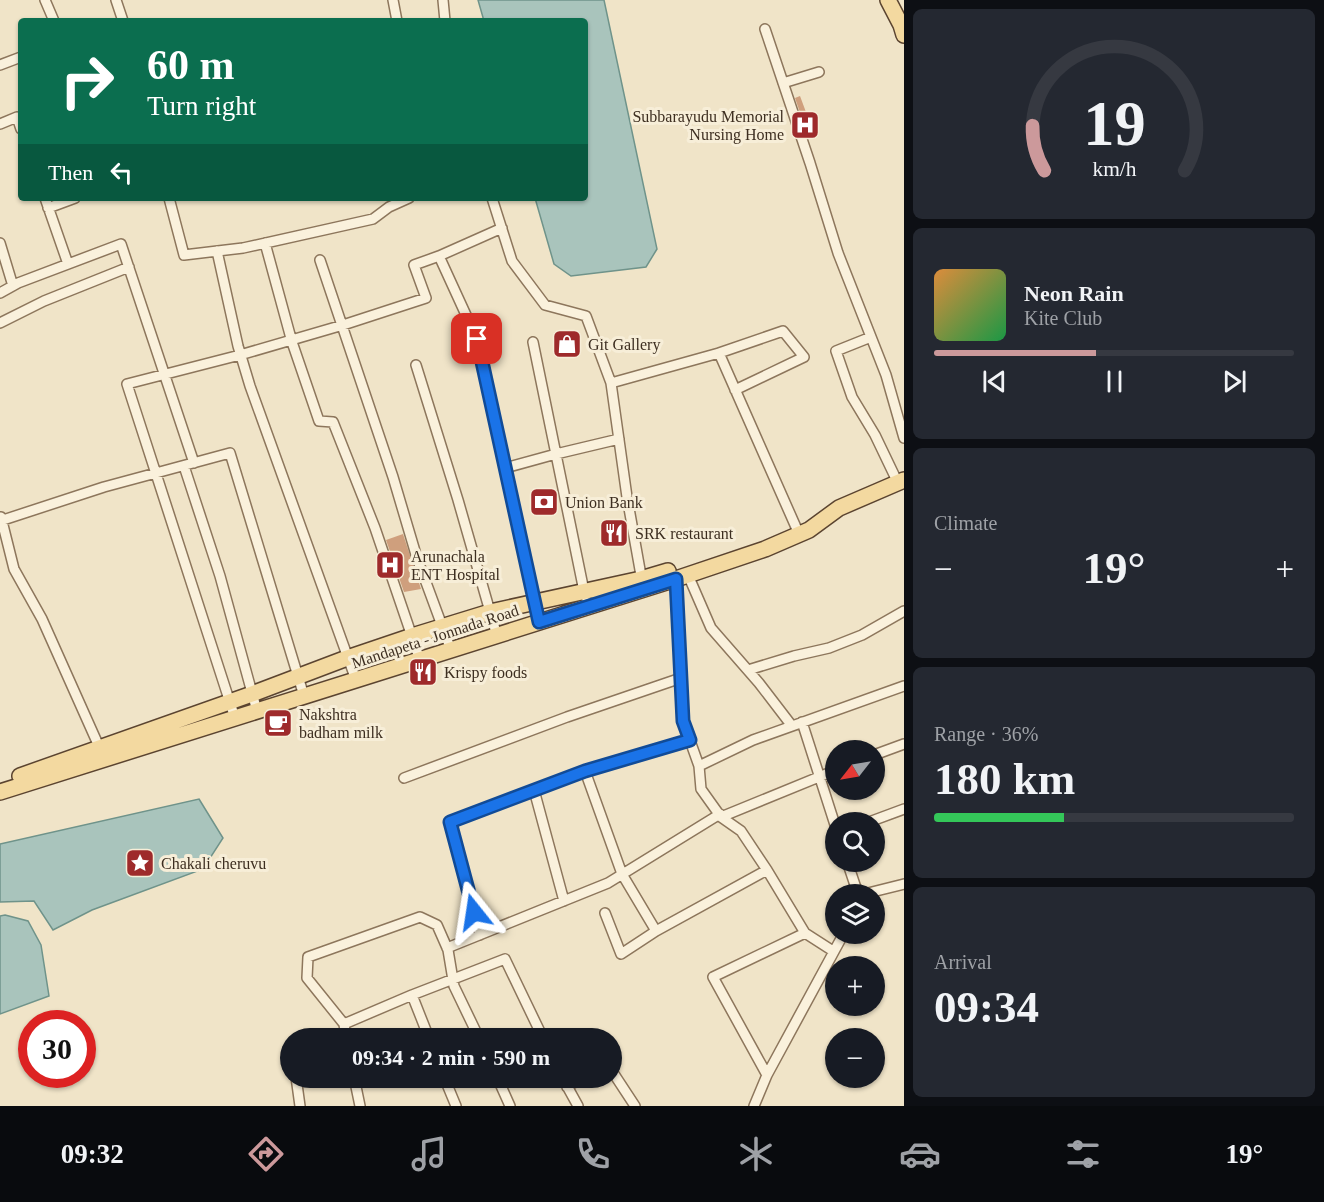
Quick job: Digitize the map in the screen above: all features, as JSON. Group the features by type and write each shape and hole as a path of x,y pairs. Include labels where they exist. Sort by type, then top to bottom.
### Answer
{"main road":[{"path":"888,0 904,35"},
{"name":"Mandapeta - Jonnada Road","path":"0,792 103,754 235,718 587,607 642,584 682,577 765,549 798,530 808,530 839,508 901,481"},
{"path":"0,782 103,754 230,701 412,636 490,612 584,591 642,584 798,530"}],"street":[{"path":"45,0 53,18"},
{"path":"116,0 122,18"},
{"path":"393,0 396,18"},
{"path":"443,0 445,18"},
{"path":"765,29 838,253 886,375 904,438"},
{"path":"0,65 18,58"},
{"path":"783,82 819,72"},
{"path":"0,124 18,117"},
{"path":"46,201 68,264"},
{"path":"48,208 67,201"},
{"path":"170,201 184,255 243,248 373,219 388,207 402,201"},
{"path":"493,201 512,261 546,305 586,316 611,383 642,584"},
{"path":"235,718 128,384 240,355 426,298 414,265 502,228"},
{"path":"0,243 13,286"},
{"path":"265,243 291,340 319,421 333,422 375,528 420,660"},
{"path":"0,293 121,244 194,463"},
{"path":"217,251 240,355 250,386 356,680"},
{"path":"439,256 477,339 539,622"},
{"path":"320,261 393,477 417,558 452,650"},
{"path":"0,322 44,301 129,267"},
{"path":"611,383 719,353 783,331 804,357 735,390"},
{"path":"871,337 836,351 852,397 901,481"},
{"path":"533,342 587,607"},
{"path":"719,353 798,530"},
{"path":"416,365 497,636"},
{"path":"505,468 619,439"},
{"path":"103,754 42,619 14,569 1,518 230,453 304,696"},
{"path":"184,466 220,576 257,711"},
{"path":"682,577 711,628 797,724 831,812"},
{"path":"682,577 683,721 699,766 700,789 720,816 741,831 805,933 833,951"},
{"path":"748,670 851,640 904,611"},
{"path":"404,778 567,717 681,678"},
{"path":"699,766 753,740 904,686"},
{"path":"480,935 450,822 585,771 690,740"},
{"path":"885,751 904,744"},
{"path":"585,771 622,874 656,931"},
{"path":"447,948 608,883 720,816 825,775"},
{"path":"534,790 564,901"},
{"path":"885,816 904,809"},
{"path":"605,913 621,954 656,931 767,870"},
{"path":"885,889 904,884"},
{"path":"345,1028 344,1024 307,978 308,957 420,917 437,925 447,948 454,986 474,1028"},
{"path":"767,1076 713,977 805,933"},
{"path":"754,1106 767,1076 837,944"},
{"path":"344,1024 505,959 538,1028"},
{"path":"412,995 425,1028"},
{"path":"622,1086 635,1106"},
{"path":"298,1088 300,1106"},
{"path":"356,1088 360,1106"},
{"path":"449,1088 456,1106"},
{"path":"502,1088 510,1106"},
{"path":"568,1088 578,1106"}],"water":[{"path":"478,0 604,0 657,249 646,267 571,276 554,264 536,201 588,201 588,18 483,18"},
{"path":"199,799 223,838 203,869 92,910 53,930 34,901 0,902 0,844"},
{"path":"5,915 28,921 41,945 49,996 0,1014 0,916"}],"building":[{"path":"800,96 813,131 807,133 795,98"},
{"path":"403,534 421,589 404,592 386,540"}],"place":[{"name":"Subbarayudu Memorial Nursing Home","path":"805,125"},
{"name":"Git Gallery","path":"567,344"},
{"name":"Union Bank","path":"544,502"},
{"name":"SRK restaurant","path":"614,533"},
{"name":"Arunachala ENT Hospital","path":"390,565"},
{"name":"Krispy foods","path":"423,672"},
{"name":"Nakshtra badham milk","path":"278,723"},
{"name":"Chakali cheruvu","path":"140,863"}],"route":[{"path":"474,912 450,822 585,771 690,740 683,721 676,579 539,622 477,339"}]}
